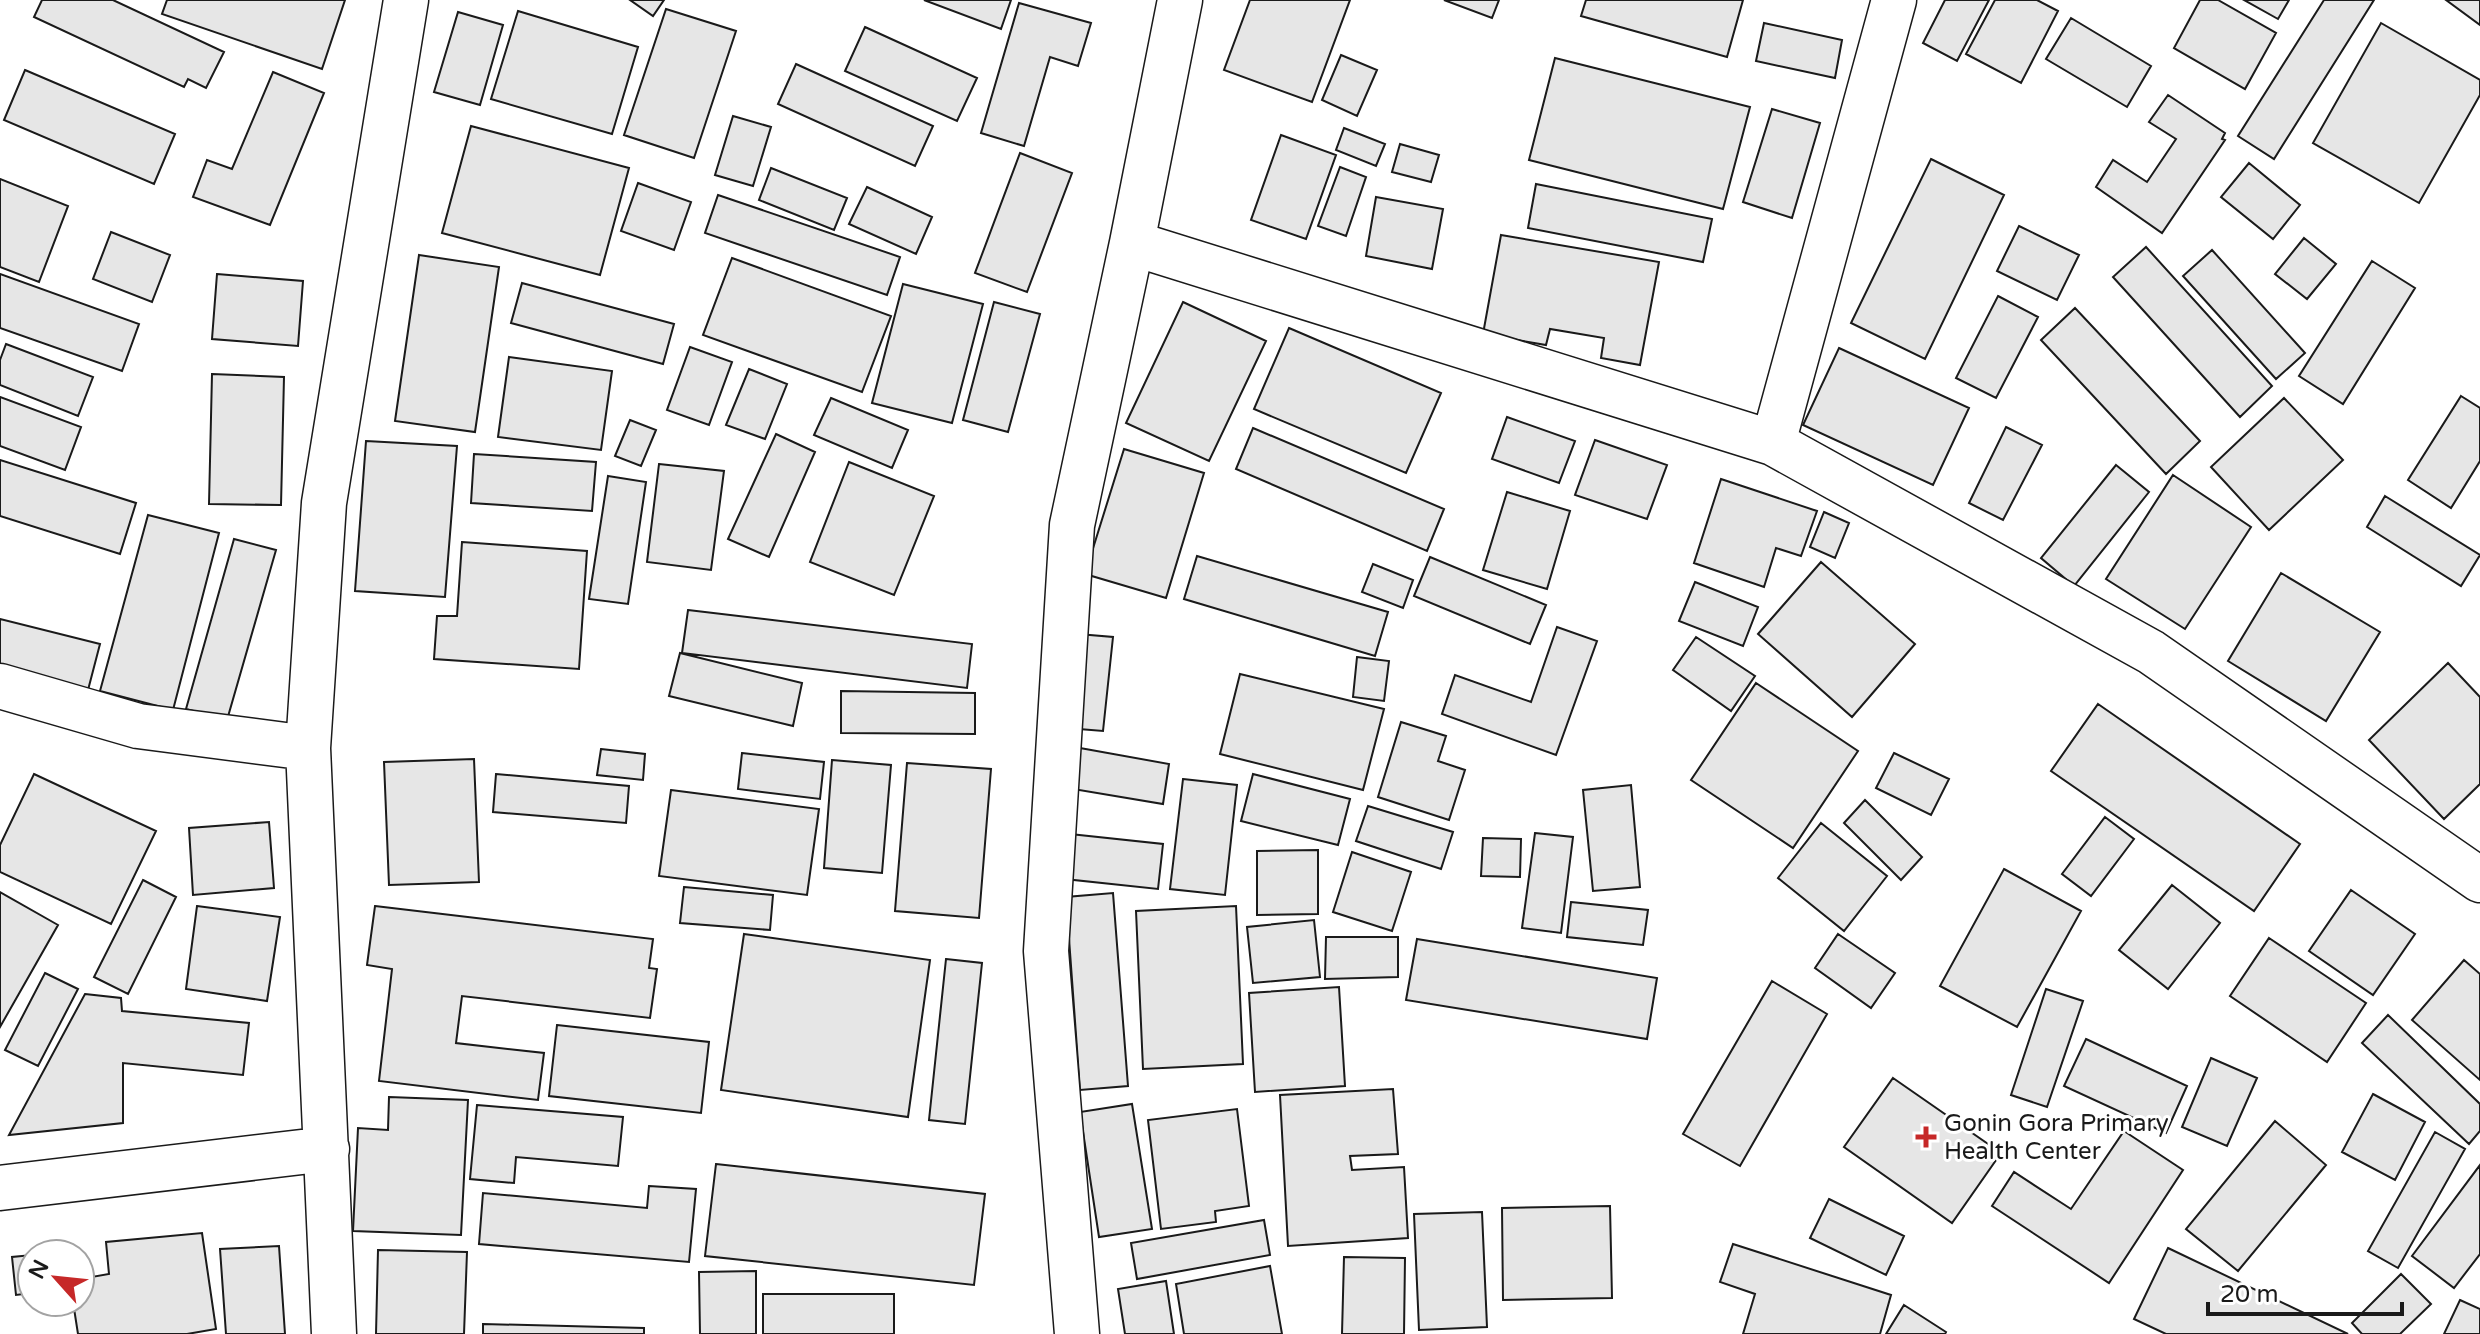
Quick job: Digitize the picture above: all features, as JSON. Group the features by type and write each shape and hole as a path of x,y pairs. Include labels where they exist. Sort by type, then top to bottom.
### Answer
{"street":[{"path":"334,1334 308,748 324,503 406,0"},
{"path":"1077,1334 1046,951 1072,525 1180,0"},
{"path":"1773,443 1894,0"},
{"path":"1132,243 1773,443 2151,652 2480,880"},
{"path":"0,686 138,726 308,748"},
{"path":"0,1188 327,1149"}],"building":[{"path":"42,0 113,0 224,52 206,88 188,79 184,87 34,17"},
{"path":"167,0 345,0 322,69 162,14"},
{"path":"630,0 664,0 653,16"},
{"path":"924,0 1011,0 1001,29"},
{"path":"1250,0 1350,0 1312,102 1224,70"},
{"path":"1444,0 1499,0 1492,18"},
{"path":"1586,0 1743,0 1727,57 1581,16"},
{"path":"1945,0 1989,0 1957,61 1923,43"},
{"path":"1995,0 2037,0 2058,11 2021,83 1966,54"},
{"path":"2200,0 2218,0 2276,33 2245,89 2174,48"},
{"path":"2244,0 2289,0 2278,19"},
{"path":"2324,0 2374,0 2274,159 2238,136"},
{"path":"2446,0 2480,0 2480,25"},
{"path":"1019,3 1091,23 1078,66 1050,57 1024,146 981,133"},
{"path":"666,9 736,31 694,158 624,135"},
{"path":"518,11 638,47 612,134 491,99"},
{"path":"458,12 503,25 480,105 434,92"},
{"path":"2071,18 2151,66 2127,107 2046,59"},
{"path":"1764,23 1842,40 1835,78 1756,61"},
{"path":"2381,23 2480,80 2480,95 2419,203 2313,143"},
{"path":"865,27 977,78 957,121 845,71"},
{"path":"1341,55 1377,70 1357,116 1322,100"},
{"path":"1555,58 1750,107 1723,209 1529,160"},
{"path":"796,64 933,126 915,166 778,104"},
{"path":"25,70 175,134 154,184 4,120"},
{"path":"273,72 324,93 270,225 193,197 207,160 232,169"},
{"path":"2168,95 2225,133 2222,139 2225,140 2162,233 2096,187 2113,160 2147,182 2176,139 2149,122"},
{"path":"1772,109 1820,123 1792,218 1743,202"},
{"path":"733,116 771,127 753,186 715,175"},
{"path":"471,126 629,168 600,275 442,233"},
{"path":"1344,128 1385,144 1376,166 1336,150"},
{"path":"1281,135 1336,155 1306,239 1251,220"},
{"path":"1400,144 1439,155 1431,182 1392,172"},
{"path":"1020,153 1072,173 1027,292 975,273"},
{"path":"1931,159 2004,195 1925,359 1851,323"},
{"path":"2249,163 2300,205 2273,239 2221,197"},
{"path":"1340,167 1366,177 1346,236 1318,226"},
{"path":"771,168 847,198 834,230 759,200"},
{"path":"0,179 68,206 39,282 0,267"},
{"path":"638,183 691,202 674,250 621,231"},
{"path":"1536,184 1712,219 1703,262 1528,228"},
{"path":"867,187 932,217 916,254 849,224"},
{"path":"718,195 900,257 887,295 705,233"},
{"path":"1376,197 1443,209 1432,269 1366,256"},
{"path":"2019,226 2079,255 2057,300 1997,271"},
{"path":"111,232 170,255 152,302 93,279"},
{"path":"1501,235 1659,262 1640,365 1601,358 1604,338 1550,329 1546,345 1483,334"},
{"path":"2304,238 2336,264 2307,299 2275,274"},
{"path":"2146,247 2272,386 2240,417 2113,277"},
{"path":"2212,250 2305,353 2276,379 2183,276"},
{"path":"419,255 499,267 475,432 395,421"},
{"path":"732,258 891,316 862,392 703,335"},
{"path":"2372,261 2415,288 2343,404 2299,376"},
{"path":"0,274 139,324 122,371 0,328"},
{"path":"217,274 303,281 298,346 212,339"},
{"path":"522,283 674,324 663,364 511,323"},
{"path":"903,284 983,304 952,423 872,403"},
{"path":"1998,296 2038,317 1996,398 1956,378"},
{"path":"994,302 1040,314 1008,432 963,420"},
{"path":"1183,302 1266,341 1209,461 1126,423"},
{"path":"2075,308 2200,441 2166,474 2041,340"},
{"path":"1289,328 1441,393 1406,473 1254,409"},
{"path":"6,344 93,377 78,416 0,385 0,360"},
{"path":"690,347 732,362 709,425 667,410"},
{"path":"1839,348 1969,408 1933,485 1803,425"},
{"path":"509,357 612,371 601,450 498,437"},
{"path":"749,369 787,384 765,439 726,425"},
{"path":"212,374 284,377 281,505 209,504"},
{"path":"2461,396 2480,408 2480,461 2451,508 2408,480"},
{"path":"0,397 81,427 65,470 0,446"},
{"path":"831,398 908,430 892,468 814,435"},
{"path":"2284,398 2343,460 2269,530 2211,467"},
{"path":"1507,417 1575,441 1559,483 1492,459"},
{"path":"630,420 656,430 641,466 615,456"},
{"path":"2006,427 2042,445 2003,520 1969,503"},
{"path":"1253,428 1444,509 1427,551 1236,469"},
{"path":"776,434 815,452 769,557 728,539"},
{"path":"1595,440 1667,465 1647,519 1575,495"},
{"path":"366,441 457,446 445,597 355,591"},
{"path":"1124,449 1204,473 1166,598 1085,574"},
{"path":"474,454 596,462 592,511 471,503"},
{"path":"0,460 136,503 120,554 0,516"},
{"path":"849,462 934,496 894,595 810,562"},
{"path":"659,464 724,471 711,570 647,562"},
{"path":"2116,465 2149,492 2074,586 2041,558"},
{"path":"2173,475 2251,527 2185,629 2106,579"},
{"path":"608,476 646,482 628,604 589,599"},
{"path":"1721,479 1817,511 1801,556 1776,548 1764,587 1694,563"},
{"path":"1507,492 1570,511 1547,589 1483,570"},
{"path":"2385,496 2480,555 2461,586 2367,527"},
{"path":"1824,512 1849,523 1835,558 1810,547"},
{"path":"148,515 219,533 173,710 100,691"},
{"path":"234,539 276,550 227,720 186,709"},
{"path":"462,542 587,551 579,669 434,659 437,616 457,616"},
{"path":"1197,556 1388,612 1375,656 1184,599"},
{"path":"1430,557 1546,605 1530,644 1414,596"},
{"path":"1821,562 1915,644 1852,717 1758,634"},
{"path":"1373,564 1413,580 1403,608 1362,592"},
{"path":"2281,573 2380,632 2326,721 2228,661"},
{"path":"1695,582 1758,607 1743,646 1679,621"},
{"path":"688,610 972,644 967,688 682,653"},
{"path":"0,619 100,644 88,690 0,669"},
{"path":"1557,627 1597,641 1556,755 1442,714 1455,675 1531,702"},
{"path":"1078,634 1113,637 1103,731 1067,728"},
{"path":"1696,637 1755,676 1731,711 1673,670"},
{"path":"680,653 802,683 793,726 669,696"},
{"path":"1357,657 1389,661 1384,701 1353,697"},
{"path":"2448,663 2480,697 2480,784 2444,819 2369,740"},
{"path":"1240,674 1384,709 1363,790 1220,754"},
{"path":"1756,683 1858,751 1793,848 1691,780"},
{"path":"841,691 975,693 975,734 841,733"},
{"path":"2098,704 2300,844 2254,911 2051,771"},
{"path":"1401,722 1446,736 1438,761 1465,770 1449,820 1378,797"},
{"path":"1080,748 1169,764 1163,804 1073,789"},
{"path":"601,749 645,754 643,780 597,775"},
{"path":"742,753 824,762 820,799 738,789"},
{"path":"1894,753 1949,779 1931,815 1876,788"},
{"path":"474,759 479,882 389,885 384,762"},
{"path":"832,760 891,765 882,873 824,868"},
{"path":"907,763 991,769 979,918 895,911"},
{"path":"34,774 156,831 111,924 0,872 0,845"},
{"path":"496,774 629,786 626,823 493,812"},
{"path":"1253,774 1350,799 1338,845 1241,821"},
{"path":"1183,779 1237,785 1225,895 1170,889"},
{"path":"1631,785 1640,887 1593,891 1583,790"},
{"path":"671,790 819,809 807,895 659,876"},
{"path":"1865,800 1922,857 1901,880 1844,823"},
{"path":"1368,806 1453,832 1441,869 1356,841"},
{"path":"2105,817 2134,839 2091,896 2062,874"},
{"path":"269,822 274,888 193,895 189,828"},
{"path":"1821,823 1887,876 1844,931 1778,878"},
{"path":"1535,833 1573,837 1561,933 1522,928"},
{"path":"1070,834 1163,844 1158,889 1065,879"},
{"path":"1483,838 1521,839 1520,877 1481,876"},
{"path":"1318,850 1318,914 1257,915 1257,851"},
{"path":"1352,852 1411,872 1392,931 1333,912"},
{"path":"2004,869 2081,911 2017,1027 1940,986"},
{"path":"143,880 176,897 128,994 94,977"},
{"path":"2172,885 2220,923 2168,989 2119,950"},
{"path":"684,887 773,895 770,930 680,923"},
{"path":"2351,890 2415,934 2373,995 2309,951"},
{"path":"0,892 58,925 0,1027"},
{"path":"1113,893 1128,1086 1080,1090 1066,897"},
{"path":"1571,902 1648,910 1643,945 1567,937"},
{"path":"197,906 280,917 267,1001 186,989"},
{"path":"375,906 653,939 649,968 657,969 650,1018 462,996 456,1043 544,1053 538,1100 379,1081 392,969 367,965"},
{"path":"1236,906 1243,1064 1143,1069 1136,911"},
{"path":"1314,920 1320,977 1253,983 1247,927"},
{"path":"744,934 930,960 908,1117 721,1090"},
{"path":"1838,934 1895,973 1871,1008 1815,968"},
{"path":"1326,937 1398,937 1398,977 1325,979"},
{"path":"2269,938 2366,1003 2327,1062 2230,996"},
{"path":"1417,939 1657,978 1647,1039 1406,1000"},
{"path":"946,959 982,963 965,1124 929,1120"},
{"path":"2464,960 2480,974 2480,1080 2412,1020"},
{"path":"45,973 78,989 38,1066 5,1050"},
{"path":"1772,981 1827,1014 1740,1166 1683,1134"},
{"path":"1339,987 1345,1086 1255,1092 1249,993"},
{"path":"2046,989 2083,1001 2047,1107 2011,1095"},
{"path":"85,994 121,998 122,1011 249,1023 243,1075 123,1063 123,1123 9,1135"},
{"path":"2388,1015 2480,1104 2480,1131 2469,1144 2362,1043"},
{"path":"557,1025 709,1042 701,1113 549,1096"},
{"path":"2086,1039 2187,1086 2166,1133 2064,1086"},
{"path":"2211,1058 2257,1078 2227,1146 2182,1127"},
{"path":"1893,1078 2001,1153 1952,1223 1844,1147"},
{"path":"1393,1089 1398,1154 1350,1156 1352,1170 1404,1167 1408,1238 1288,1246 1280,1095"},
{"path":"2373,1094 2425,1122 2395,1180 2342,1152"},
{"path":"389,1097 468,1100 461,1235 353,1231 358,1128 388,1130"},
{"path":"1132,1104 1152,1229 1099,1237 1080,1112"},
{"path":"477,1105 623,1117 618,1166 516,1157 514,1183 470,1179"},
{"path":"1237,1109 1249,1206 1215,1211 1216,1222 1161,1229 1148,1120"},
{"path":"2275,1121 2326,1165 2238,1271 2186,1229"},
{"path":"2124,1131 2183,1170 2109,1283 1992,1206 2014,1172 2071,1209"},
{"path":"2435,1132 2465,1149 2398,1268 2368,1251"},
{"path":"716,1164 985,1194 974,1285 705,1256"},
{"path":"2480,1165 2480,1254 2454,1288 2412,1256"},
{"path":"649,1186 696,1189 689,1262 479,1244 483,1193 647,1208"},
{"path":"1829,1199 1904,1236 1886,1275 1810,1238"},
{"path":"1610,1206 1612,1298 1503,1300 1502,1208"},
{"path":"1482,1212 1487,1327 1419,1330 1414,1214"},
{"path":"1264,1220 1270,1255 1137,1279 1131,1243"},
{"path":"202,1233 216,1329 187,1334 78,1334 76,1318 96,1318 96,1276 109,1274 106,1242"},
{"path":"1733,1244 1891,1295 1880,1334 1743,1334 1755,1294 1720,1282"},
{"path":"279,1246 285,1334 226,1334 220,1249"},
{"path":"2168,1248 2348,1334 2166,1334 2134,1319"},
{"path":"378,1250 467,1252 464,1334 376,1334"},
{"path":"12,1257 16,1257 16,1295"},
{"path":"1344,1257 1405,1258 1404,1334 1342,1334"},
{"path":"1270,1266 1282,1334 1184,1334 1176,1284"},
{"path":"756,1271 756,1334 700,1334 699,1272"},
{"path":"2401,1274 2431,1304 2400,1334 2362,1334 2352,1323"},
{"path":"1166,1281 1174,1334 1125,1334 1118,1289"},
{"path":"763,1294 894,1294 894,1334 763,1334"},
{"path":"2460,1300 2480,1309 2480,1334 2444,1334"},
{"path":"1904,1305 1946,1332 1945,1334 1886,1334"},
{"path":"483,1324 644,1328 644,1334 483,1334"}],"place":[{"name":"Gonin Gora Primary Health Center","path":"1926,1137"}]}
